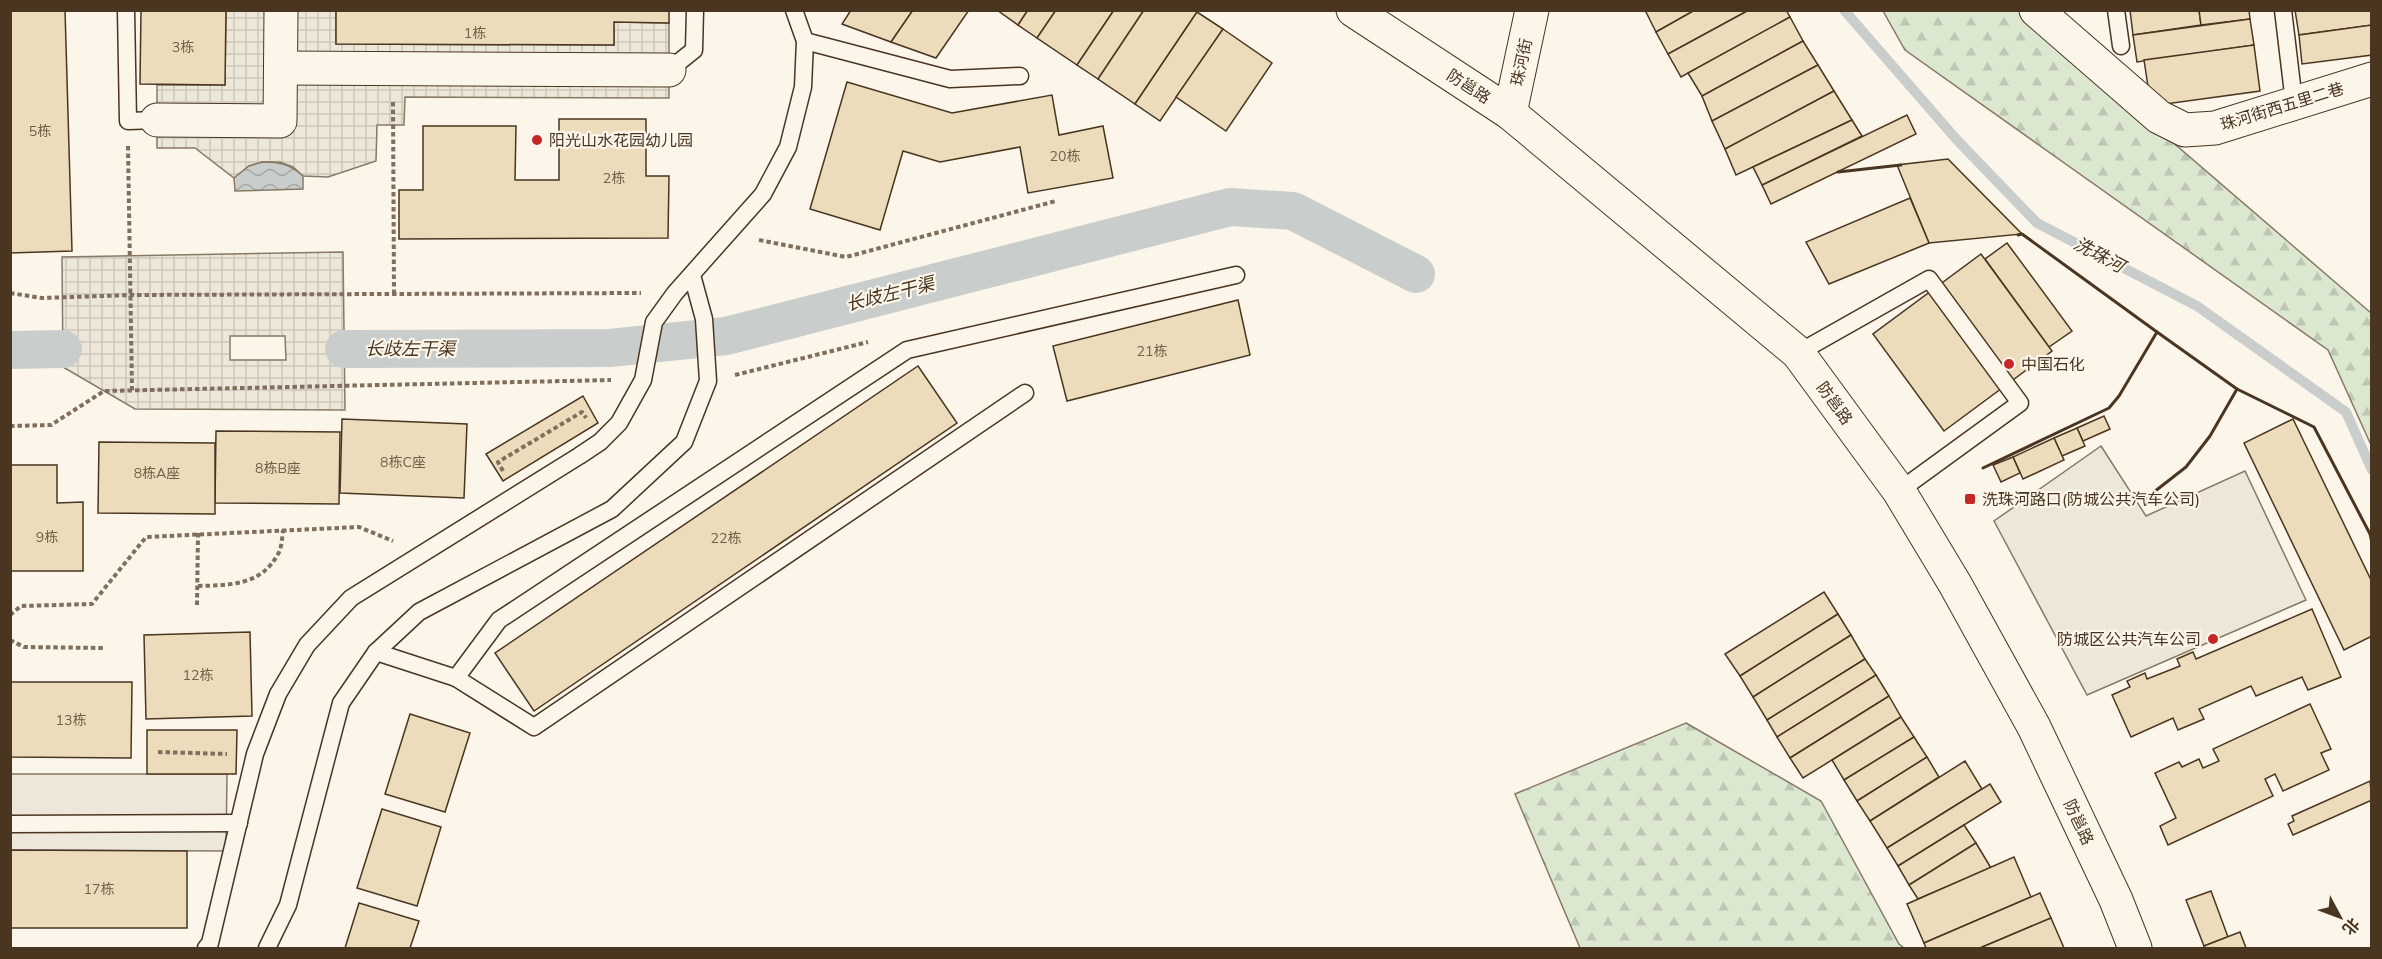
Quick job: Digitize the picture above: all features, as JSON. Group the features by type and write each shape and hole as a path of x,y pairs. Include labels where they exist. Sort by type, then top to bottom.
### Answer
{"main road":[{"path":"142,121 280,120 281,10"},
{"name":"防邕路","path":"1353,10 1510,114 1798,353 1899,491 1955,584 2034,727 2116,900 2135,948"},
{"name":"珠河街","path":"1510,114 1532,10"},
{"name":"珠河街西五里二巷","path":"2036,10 2159,117 2185,130 2215,128 2372,79"},
{"path":"281,68 669,70"}],"lane":[{"path":"126,10 142,121"},
{"path":"669,70 694,50 696,10"},
{"path":"206,948 210,944 255,754 278,694 307,645 351,598 600,442 619,423 643,380 654,322 675,293 763,194 788,147 803,87 805,41 794,10"},
{"path":"2116,10 2121,46"},
{"path":"2283,10 2294,102"},
{"path":"805,41 950,79 1020,76"},
{"path":"267,948 288,905 341,703 376,652 419,612 612,509 684,442 708,381 704,319 692,275"},
{"path":"456,678 499,620 907,350 1236,275"},
{"path":"1798,353 1929,279 2013,393 2020,403 1899,491"},
{"path":"376,652 456,678 534,727 1025,393"},
{"path":"10,824 239,823"}],"path":[{"path":"132,390 131,295 142,121"},
{"path":"393,125 394,294"},
{"path":"728,235 846,256 1056,201"},
{"path":"10,293 42,298 131,295 675,293"},
{"path":"708,381 876,340 907,350"},
{"path":"10,426 51,425 104,391 643,380"},
{"path":"10,615 21,606 92,604 146,537 359,527 422,553"},
{"path":"198,586 239,585 264,571 279,553 283,530"},
{"path":"197,605 198,533"},
{"path":"10,640 24,647 105,648"},
{"path":"158,752 255,754"}],"green space":[{"path":"1883,11 2020,11 2371,313 2371,445 2328,350 1905,50"},
{"path":"1686,723 1821,801 1899,944 1904,948 1580,948 1515,794"}],"shaded area":[{"path":"226,11 336,11 336,44 614,45 614,22 669,23 669,98 405,97 404,125 377,125 376,161 328,177 303,176 293,167 280,162 262,162 249,166 234,178 195,148 157,148 157,85 225,85"},
{"path":"343,252 345,410 135,409 63,367 62,257","holes":["230,336 285,336 286,360 230,360"]},
{"path":"2101,446 2146,516 2245,471 2306,600 2087,695 1994,521"},
{"path":"11,774 227,774 226,851 11,850"}],"water":[{"path":"262,162 279,163 294,169 303,176 303,189 235,191 234,178 249,166"}],"building":[{"path":"10,10 65,10 72,251 10,253"},
{"path":"141,10 226,10 225,85 140,84"},
{"path":"336,10 669,10 669,23 614,22 614,45 336,44"},
{"path":"851,10 913,10 891,42 842,24"},
{"path":"913,10 969,10 936,58 891,42"},
{"path":"997,10 1028,10 1018,25"},
{"path":"1028,10 1056,10 1037,38 1018,25"},
{"path":"1056,10 1114,10 1077,65 1037,38"},
{"path":"1114,10 1144,10 1098,79 1077,65"},
{"path":"1144,10 1194,10 1197,12 1135,104 1098,79"},
{"path":"1645,10 1695,10 1656,32"},
{"path":"1695,10 1749,10 1668,54 1656,32"},
{"path":"1749,10 1786,10 1790,17 1681,77 1668,54"},
{"path":"2130,10 2199,10 2201,25 2133,35"},
{"path":"2199,10 2249,10 2250,19 2201,25"},
{"path":"2295,10 2372,10 2372,25 2299,35"},
{"path":"1197,12 1223,29 1160,121 1135,104"},
{"path":"1790,17 1803,41 1702,96 1688,73"},
{"path":"2250,19 2254,45 2137,62 2133,35"},
{"path":"2372,25 2372,55 2302,64 2299,35"},
{"path":"1223,29 1272,63 1226,131 1176,97"},
{"path":"1803,41 1818,65 1712,121 1702,96"},
{"path":"2254,45 2260,91 2151,106 2144,60"},
{"path":"1818,65 1834,91 1725,149 1712,121"},
{"path":"847,82 952,113 1052,95 1059,135 1103,126 1113,178 1028,193 1020,147 940,162 903,151 880,230 810,209"},
{"path":"1834,91 1852,120 1736,175 1725,149"},
{"path":"1907,115 1916,134 1771,204 1762,185"},
{"path":"559,119 646,119 646,176 669,176 668,238 399,239 399,190 423,190 423,126 516,126 515,180 559,180"},
{"path":"1852,120 1862,136 1762,185 1753,167"},
{"path":"1948,159 2022,234 1929,243 1897,165"},
{"path":"1910,198 1929,243 1829,284 1806,242"},
{"path":"2007,243 2072,331 2049,347 1985,259"},
{"path":"1981,254 2052,351 1944,431 1873,334"},
{"path":"1238,300 1250,355 1067,401 1053,346"},
{"path":"918,366 957,423 534,711 495,653"},
{"path":"583,396 598,423 503,481 486,454"},
{"path":"2104,416 2110,429 2083,441 2077,428"},
{"path":"342,419 467,424 464,498 340,493"},
{"path":"2293,419 2372,582 2372,636 2344,650 2244,443"},
{"path":"2077,428 2085,446 2062,456 2054,438"},
{"path":"216,431 340,432 339,504 215,503"},
{"path":"2054,438 2064,460 2023,479 2013,457"},
{"path":"99,442 215,443 215,514 98,513"},
{"path":"2013,457 2020,473 2001,482 1993,465"},
{"path":"10,465 57,465 57,503 83,502 83,571 10,571"},
{"path":"1824,592 1838,614 1740,676 1725,654"},
{"path":"2312,609 2341,677 2308,690 2302,677 2256,696 2251,686 2199,709 2204,719 2178,730 2173,718 2131,737 2112,695 2130,687 2127,681 2145,673 2147,679 2180,666 2177,659 2193,652 2196,659"},
{"path":"1838,614 1851,635 1753,697 1740,676"},
{"path":"250,632 252,716 146,719 144,635"},
{"path":"1851,635 1865,659 1767,720 1753,697"},
{"path":"1865,659 1876,675 1777,737 1767,720"},
{"path":"1876,675 1889,696 1790,758 1777,737"},
{"path":"10,682 132,682 131,758 10,757"},
{"path":"1889,696 1901,717 1803,778 1790,758"},
{"path":"2310,704 2331,749 2321,753 2329,770 2283,791 2275,774 2265,779 2273,796 2168,845 2160,826 2176,818 2155,773 2179,762 2182,767 2199,759 2203,768 2219,761 2213,749"},
{"path":"410,714 470,733 445,812 385,794"},
{"path":"1901,717 1914,737 1844,780 1832,760"},
{"path":"147,730 237,730 236,774 147,774"},
{"path":"1914,737 1927,757 1857,801 1844,780"},
{"path":"1927,757 1939,777 1870,821 1857,801"},
{"path":"1965,761 1982,789 1887,848 1870,821"},
{"path":"2370,781 2372,800 2293,835 2288,824 2294,821 2292,816"},
{"path":"1990,784 2001,802 1898,866 1887,848"},
{"path":"382,809 441,827 417,906 357,888"},
{"path":"1964,825 1976,843 1909,885 1898,866"},
{"path":"1976,843 1991,868 1918,899 1909,885"},
{"path":"10,850 187,851 187,928 10,928"},
{"path":"2014,857 2031,897 1924,943 1907,904"},
{"path":"2211,891 2228,937 2204,946 2186,900"},
{"path":"2040,893 2051,918 1980,948 1926,948 1924,943"},
{"path":"359,903 419,921 410,948 345,948"},
{"path":"2051,918 2064,948 1980,948"},
{"path":"2240,932 2246,948 2205,948 2204,946"}],"waterway":[{"name":"洗珠河","path":"1844,10 1957,140 2037,223 2197,306 2346,412 2372,470"},
{"name":"长歧左干渠","path":"344,349 610,348 726,336 1230,207 1293,211 1416,274"},
{"name":"长歧左干渠","path":"10,350 63,349"}],"wall":[{"path":"1838,172 1901,165"},
{"path":"1983,468 2109,408 2119,396 2157,332 2022,234 2018,235"},
{"path":"2157,332 2237,389 2314,427 2370,534 2372,543"},
{"path":"2145,499 2186,467 2210,436 2237,389"}],"place":[{"name":"阳光山水花园幼儿园","path":"537,140"},
{"name":"中国石化","path":"2009,364"},
{"name":"洗珠河路口(防城公共汽车公司)","path":"1970,499"},
{"name":"防城区公共汽车公司","path":"2213,639"}]}
